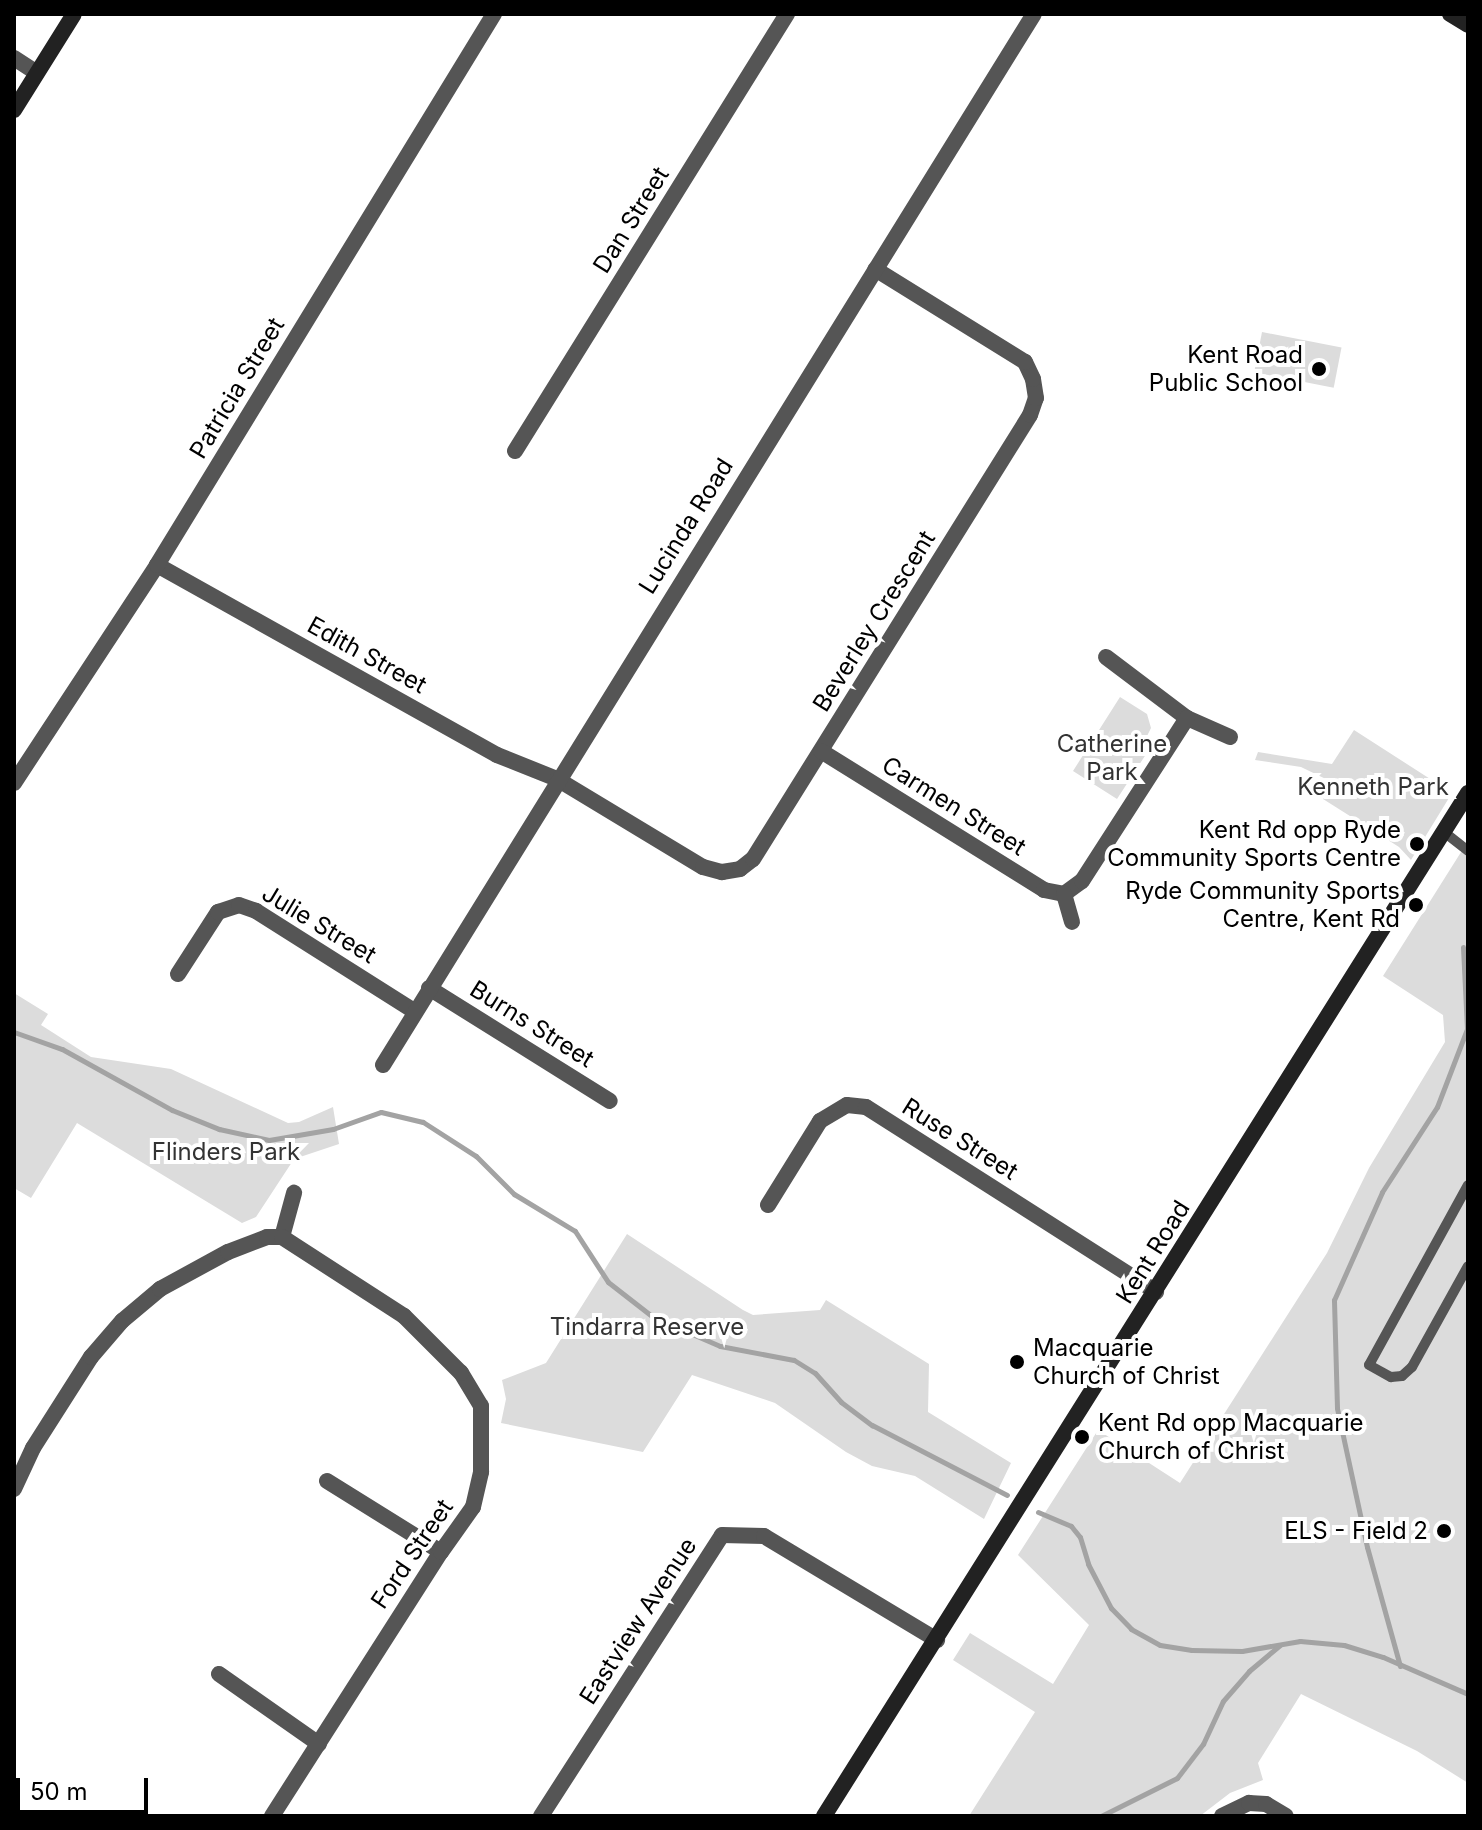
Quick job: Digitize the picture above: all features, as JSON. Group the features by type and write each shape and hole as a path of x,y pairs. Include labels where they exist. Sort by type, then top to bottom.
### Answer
{"street":[{"path":"14,110 74,14"},
{"name":"Patricia Street","path":"14,783 157,565 494,14"},
{"name":"Dan Street","path":"515,451 787,14"},
{"name":"Lucinda Road","path":"383,1065 557,779 1034,14"},
{"path":"1450,14 1468,25"},
{"path":"14,58 37,73"},
{"name":"Beverley Crescent","path":"557,779 703,867 722,872 740,869 753,859 821,751 1030,415 1036,398 1033,379 1025,362 875,269"},
{"name":"Edith Street","path":"157,565 497,755 557,779"},
{"path":"1106,657 1187,718 1230,737"},
{"path":"1072,922 1064,894 1082,881 1187,718"},
{"name":"Carmen Street","path":"821,751 1044,890 1064,894"},
{"name":"Kent Road","path":"824,1816 1468,793"},
{"name":"Julie Street","path":"178,974 218,912 239,905 256,911 414,1011"},
{"name":"Burns Street","path":"429,988 610,1101"},
{"name":"Ruse Street","path":"768,1205 820,1121 847,1105 866,1107 1156,1292"},
{"path":"14,1489 33,1448 82,1370 122,1321 160,1289 228,1252 267,1237 282,1237 294,1193"},
{"name":"Ford Street","path":"272,1816 473,1507 481,1472 481,1406 473,1389 404,1316 282,1237"},
{"path":"327,1481 441,1552"},
{"name":"Eastview Avenue","path":"541,1816 722,1535 764,1536 937,1640"},
{"path":"219,1674 319,1744"},
{"path":"1228,1812 1249,1803 1266,1804 1286,1816"}],"lane":[{"path":"1444,832 1468,851"},
{"path":"1468,1185 1369,1365 1391,1377 1402,1376 1412,1367 1468,1266"}],"green space":[{"path":"1262,332 1342,347 1334,388 1254,372"},
{"name":"Catherine Park","path":"1120,697 1147,714 1151,728 1145,740 1152,745 1117,799 1073,771"},
{"name":"Kenneth Park","path":"1354,730 1452,793 1411,860 1399,847 1323,799 1332,782 1301,767 1255,760 1258,752 1332,764"},
{"path":"1468,841 1468,1783 1417,1751 1301,1694 1258,1763 1263,1780 1230,1793 1200,1816 969,1816 1035,1712 953,1660 970,1633 1053,1684 1089,1625 1018,1555 1098,1430 1180,1483 1327,1253 1369,1168 1445,1042 1443,1015 1383,976"},
{"name":"Flinders Park","path":"14,993 48,1014 41,1025 91,1057 171,1069 288,1123 299,1122 333,1107 339,1144 294,1159 256,1217 242,1223 77,1123 31,1198 14,1188"},
{"name":"Tindarra Reserve","path":"627,1234 753,1315 820,1310 826,1300 929,1364 928,1412 1011,1463 984,1519 915,1476 872,1466 846,1452 775,1403 692,1375 643,1452 501,1423 506,1399 502,1380 546,1363"}],"waterway":[{"path":"1400,1666 1367,1547 1337,1408 1334,1300 1382,1192 1437,1107 1467,1029 1463,947"},
{"path":"14,1032 62,1049 172,1110 219,1129 269,1140 333,1129 381,1112 423,1122 476,1156 514,1194 575,1231 608,1282 653,1317 720,1346 794,1360 815,1373 841,1402 872,1425 1007,1495"},
{"path":"1038,1512 1071,1526 1080,1537 1088,1564 1111,1608 1131,1629 1160,1645 1192,1650 1242,1651 1300,1641 1344,1645 1383,1657 1468,1694"},
{"path":"1101,1816 1177,1778 1203,1744 1223,1701 1249,1671 1280,1645"}],"place":[{"name":"Kent Road Public School","path":"1319,369"},
{"name":"Kent Rd opp Ryde Community Sports Centre","path":"1417,844"},
{"name":"Ryde Community Sports Centre, Kent Rd","path":"1416,905"},
{"name":"Macquarie Church of Christ","path":"1017,1362"},
{"name":"Kent Rd opp Macquarie Church of Christ","path":"1082,1437"},
{"name":"ELS - Field 2","path":"1444,1531"}]}
